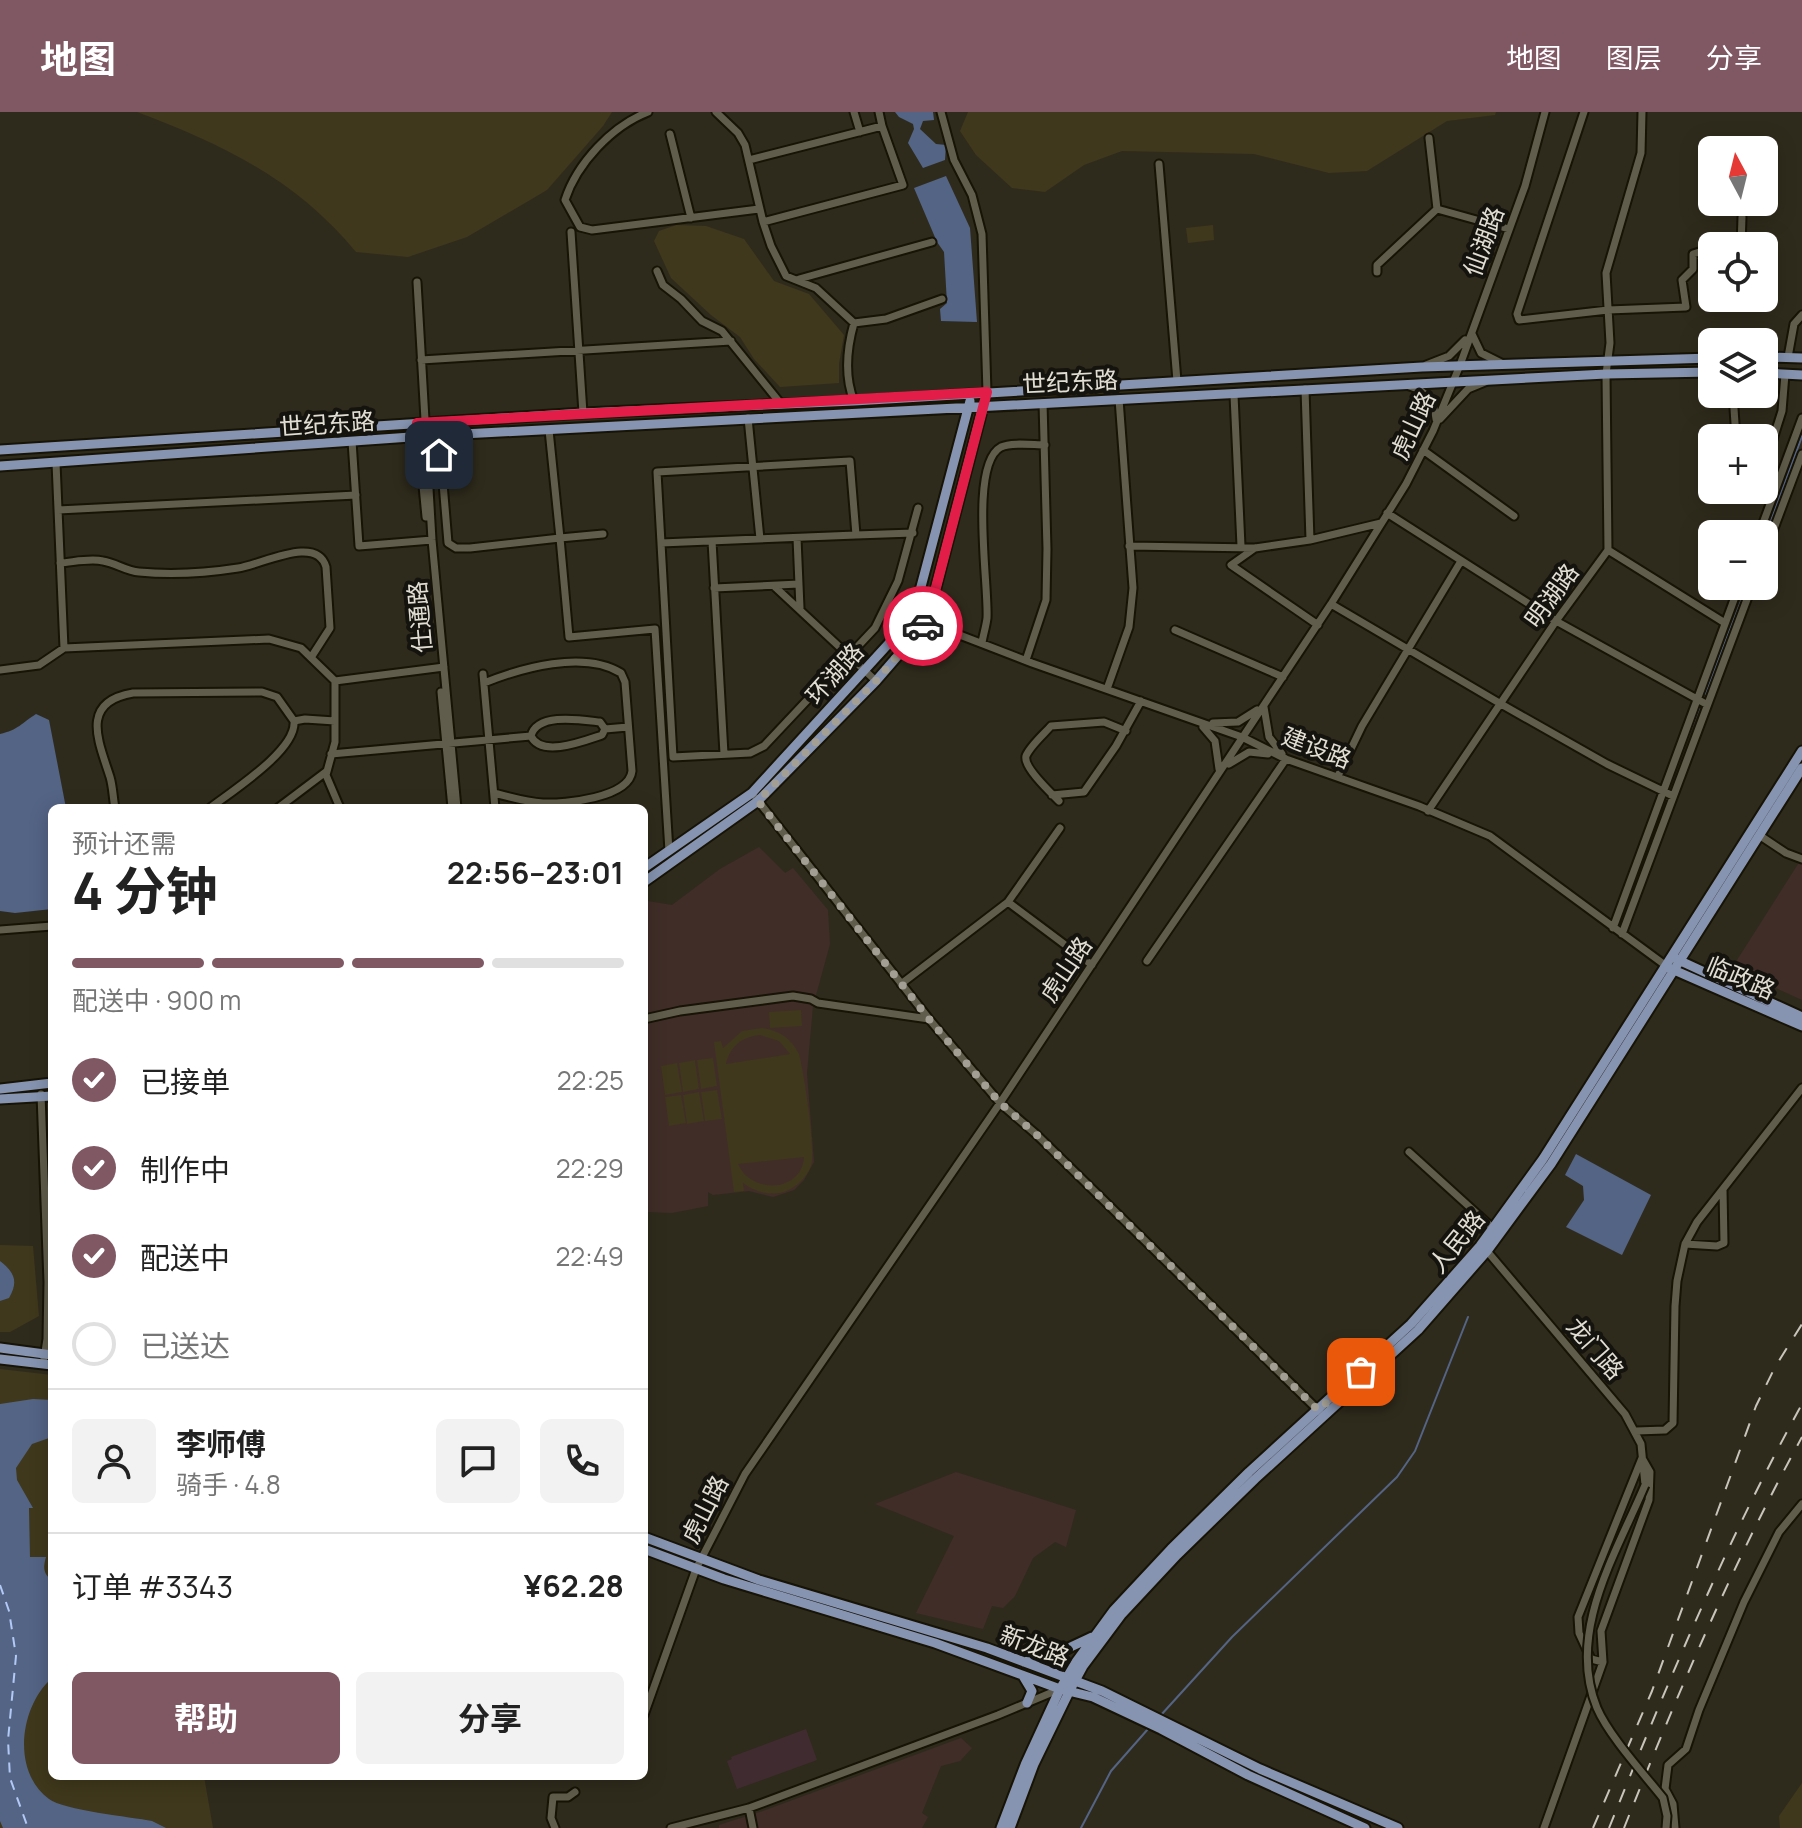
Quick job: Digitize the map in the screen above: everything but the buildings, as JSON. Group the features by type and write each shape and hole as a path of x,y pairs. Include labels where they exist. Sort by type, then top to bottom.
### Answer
{"main road":[{"path":"1778,357 1802,358"},
{"name":"世纪东路","path":"0,450 583,413 854,401 1422,367 1698,358"},
{"name":"世纪东路","path":"0,466 439,435 1403,384 1698,372"},
{"path":"1778,374 1802,375"},
{"name":"环湖路","path":"648,879 755,797 876,681 927,622 987,392"},
{"name":"环湖路","path":"648,865 755,797 913,617 972,394"},
{"path":"56,447 56,463"},
{"name":"人民路","path":"1068,1685 1121,1615 1159,1574 1411,1324 1496,1232 1551,1164 1802,751"},
{"name":"人民路","path":"1671,963 1802,768"},
{"name":"临政路","path":"1671,963 1802,1017"},
{"name":"临政路","path":"1671,963 1802,1026"},
{"path":"0,1089 48,1083"},
{"path":"0,1099 47,1096"},
{"name":"人民路","path":"1068,1685 1095,1635 1171,1549 1249,1472 1418,1330 1487,1251 1496,1232"},
{"path":"0,1348 48,1359"},
{"path":"0,1359 48,1359"},
{"name":"新龙路","path":"648,1539 699,1564 935,1643 1023,1676 1068,1685"},
{"name":"新龙路","path":"648,1550 936,1632 1022,1662 1093,1697 1130,1709 1398,1828"},
{"path":"1022,1662 1060,1652 1095,1635"},
{"path":"1023,1676 1032,1691 1027,1703"},
{"path":"1001,1828 1025,1765 1068,1685"},
{"path":"1010,1828 1068,1685"},
{"name":"新龙路","path":"1164,1725 1248,1775 1365,1828"}],"street":[{"path":"648,112 601,144 589,157 567,193 565,200 568,209 580,227 587,230 759,209"},
{"path":"716,112 738,133 749,160 763,222 786,276 816,288 854,323 868,323 902,314 942,299"},
{"path":"854,112 860,132"},
{"path":"763,222 903,185 879,112"},
{"path":"941,112 954,160 972,195 982,234 987,392"},
{"name":"仙湖路","path":"1453,382 1532,162 1545,112"},
{"path":"1584,112 1517,314 1519,320 1608,310 1686,307 1682,280 1693,269 1693,254 1698,252"},
{"name":"明湖路","path":"1428,811 1556,621 1608,550 1608,264 1641,153 1642,112"},
{"path":"749,160 882,126"},
{"path":"670,134 691,218"},
{"path":"1429,138 1437,209"},
{"path":"1159,164 1177,381"},
{"path":"1437,209 1509,229"},
{"path":"1377,272 1377,265 1437,209"},
{"path":"1741,232 1742,217"},
{"path":"571,232 583,413"},
{"path":"798,280 932,242"},
{"path":"657,271 663,285 702,321 722,331 781,404"},
{"name":"仕通路","path":"417,282 421,423 454,804"},
{"path":"1788,357 1794,324 1802,315"},
{"path":"854,323 848,359 850,390 854,401"},
{"path":"1471,332 1473,343 1481,353 1501,364"},
{"path":"1422,367 1449,356 1471,332"},
{"path":"421,360 731,341"},
{"path":"1778,424 1785,374"},
{"path":"1436,424 1468,389 1490,380"},
{"name":"虎山路","path":"648,1704 699,1564 745,1474 1000,1103 1318,625 1406,484 1453,382"},
{"path":"1403,384 1422,389 1430,398 1435,408 1436,424"},
{"path":"1305,389 1310,540"},
{"path":"1234,395 1241,546"},
{"path":"1107,689 1131,620 1133,588 1119,399"},
{"path":"1026,660 1046,600 1043,403"},
{"path":"748,418 760,539"},
{"path":"1764,520 1802,418"},
{"path":"549,430 569,637 655,629 669,851"},
{"path":"439,435 448,543 456,548 603,534"},
{"path":"352,441 359,546 430,541"},
{"path":"982,643 987,618 982,499 987,473 997,451 1004,446 1045,445"},
{"path":"1423,450 1514,516"},
{"path":"1777,520 1802,454"},
{"path":"856,535 850,461 657,472 673,757 750,753 764,746 875,628 906,558 918,508"},
{"path":"56,463 64,648"},
{"path":"58,510 356,495"},
{"path":"1387,513 1556,621 1706,704"},
{"path":"1129,546 1255,548 1310,540 1381,523"},
{"path":"661,543 913,533"},
{"path":"797,538 800,609"},
{"path":"712,541 724,754"},
{"path":"1255,548 1231,565 1318,625"},
{"path":"1608,550 1725,623"},
{"path":"60,563 98,560 140,572 199,572 249,566 302,551 316,553 323,558 326,567 330,628 312,656"},
{"path":"1338,776 1362,726 1461,561"},
{"path":"714,588 799,584"},
{"path":"774,586 876,681"},
{"path":"1613,928 1734,600"},
{"path":"1622,934 1747,600"},
{"path":"1331,604 1501,704 1673,796"},
{"name":"建设路","path":"913,617 1242,737 1286,759 1338,776 1490,836 1613,928 1671,963"},
{"path":"1175,630 1283,677"},
{"path":"0,670 39,665 64,648 262,638 294,645 312,656 335,681 335,721 327,781 338,804"},
{"path":"494,793 550,803 576,801 628,783 632,776 624,677 620,671 583,664 554,664 483,679 495,804"},
{"path":"335,681 441,668"},
{"path":"114,804 110,776 96,734 101,712 113,698 133,693 262,692 277,697 294,721 293,734 272,760 215,804"},
{"path":"1052,795 1084,792 1126,731 1141,701"},
{"path":"1195,720 1222,725 1238,722 1264,705 1269,737 1286,759"},
{"path":"559,720 600,722 605,729 602,735 562,745 541,745 531,736 538,724 559,720"},
{"path":"1195,720 1208,730 1215,741 1220,761 1219,773"},
{"path":"294,721 335,721"},
{"path":"1059,801 1029,768 1026,760 1028,752 1051,726 1104,722 1126,731"},
{"path":"605,729 628,727"},
{"path":"331,754 531,736"},
{"path":"1219,773 1236,757 1249,752 1262,752 1286,759"},
{"path":"1147,961 1286,759"},
{"path":"283,804 327,771"},
{"path":"755,797 929,1019 1000,1103 1037,1135 1321,1413"},
{"path":"901,984 1008,902 1060,828"},
{"path":"1759,835 1786,853 1802,859"},
{"path":"1008,902 1092,965"},
{"path":"0,930 48,926"},
{"path":"648,1018 793,996 818,1003 929,1019"},
{"path":"40,1084 47,1096 48,1162"},
{"path":"1636,1431 1665,1430 1673,1423 1675,1306 1685,1244 1697,1222 1802,1088"},
{"path":"1409,1152 1496,1232"},
{"path":"1685,1244 1717,1246 1724,1243 1723,1189"},
{"name":"龙门路","path":"1487,1251 1614,1399 1636,1431 1645,1485 1594,1604 1587,1642 1587,1663 1598,1710 1663,1798 1666,1828"},
{"path":"48,1282 48,1359"},
{"path":"1603,1662 1591,1659 1579,1633 1578,1617 1642,1458"},
{"path":"1544,1828 1603,1662 1601,1631 1604,1620 1649,1500 1650,1472 1642,1458"},
{"path":"1675,1828 1673,1804 1665,1789 1668,1765 1686,1749 1744,1602 1779,1532 1802,1504"},
{"path":"671,1828 749,1808 1068,1685"},
{"path":"555,1828 551,1818 553,1797 568,1797 575,1792"},
{"path":"749,1808 753,1828"}],"shaded area":[{"path":"137,112 612,112 547,190 467,237 408,257 356,252 333,226 283,184 228,151"},
{"path":"968,112 1496,112 1495,115 1447,121 1367,171 1329,173 1254,154 1122,151 1084,165 1045,192 1012,188 976,155 960,131"},
{"path":"676,225 706,226 744,239 774,281 809,294 844,335 839,383 780,387 754,359 740,337 671,278 654,241 659,231"},
{"path":"1213,225 1214,240 1188,243 1186,228"},
{"path":"759,847 785,873 793,868 828,910 830,944 813,1006 807,1073 814,1162 794,1190 773,1197 749,1191 713,1195 708,1192 708,1206 672,1213 648,1212 648,901 672,905 720,869"},
{"path":"1802,861 1802,1000 1732,968"},
{"path":"801,1010 802,1026 770,1028 769,1012"},
{"path":"762,1028 774,1031 788,1039 799,1054 809,1111 812,1157 804,1178 784,1192 762,1192 743,1183 744,1191 734,1192 714,1042 721,1041 723,1048 742,1031","holes":["760,1035 779,1041 790,1054 726,1064 730,1052 738,1044","804,1157 795,1177 776,1185 754,1181 738,1164"]},
{"path":"713,1058 717,1086 701,1089 697,1060"},
{"path":"695,1060 699,1089 683,1092 679,1063"},
{"path":"677,1063 682,1092 665,1095 661,1066"},
{"path":"717,1090 722,1119 705,1121 701,1092"},
{"path":"699,1092 704,1121 687,1124 683,1095"},
{"path":"681,1095 686,1123 669,1126 665,1097"},
{"path":"0,1245 33,1246 39,1316 10,1332 0,1332"},
{"path":"0,1369 48,1375 48,1780 205,1780 213,1828 0,1828"},
{"path":"956,1472 1076,1510 1066,1547 1055,1542 1033,1558 1015,1596 1003,1608 992,1606 983,1629 916,1613 954,1536 875,1504"},
{"path":"806,1729 817,1760 737,1789 727,1761 731,1757"},
{"path":"961,1738 972,1748 960,1761 941,1766 922,1813 928,1817 922,1828 719,1828 719,1825"},
{"path":"1802,1783 1802,1828 1780,1828 1779,1816"}],"water":[{"path":"895,112 933,112 934,120 923,121 920,129 936,144 946,145 945,160 923,168 908,143 913,124"},
{"path":"946,176 970,228 977,322 941,321 940,309 947,303 944,252 914,188"},
{"path":"36,714 49,720 65,804 48,804 48,909 15,913 0,911 0,734 16,728"},
{"path":"1576,1154 1651,1195 1622,1255 1566,1227 1584,1200 1583,1186 1565,1175"},
{"path":"0,1261 12,1273 14,1282 9,1298 0,1301"},
{"path":"48,1400 48,1438 32,1444 16,1468 17,1480 33,1508 29,1508 30,1557 46,1557 44,1570 48,1576 48,1682 41,1690 27,1721 24,1738 29,1772 37,1787 57,1803 152,1821 166,1828 3,1828 0,1821 0,1404"}],"waterway":[{"path":"1771,520 1802,436"},
{"path":"1705,694 1742,600"},
{"path":"1673,774 1700,706"},
{"path":"1161,1715 1232,1637 1397,1477 1415,1451 1468,1317"},
{"path":"1081,1828 1111,1771 1148,1729"}],"ferry route":[{"path":"0,1585 9,1611 16,1656 8,1740 10,1778 28,1828"}],"railway":[{"path":"1593,1828 1652,1691 1756,1406 1775,1367 1802,1324"},
{"path":"1609,1828 1723,1560 1802,1404"},
{"path":"1624,1828 1707,1630 1802,1437"}],"way so far":[{"path":"923,626 876,681 758,801 915,1002 1000,1103 1037,1135 1318,1410 1361,1372"}],"route":[{"path":"439,455 439,435 419,436 417,423 987,392 927,622 923,626"}]}
